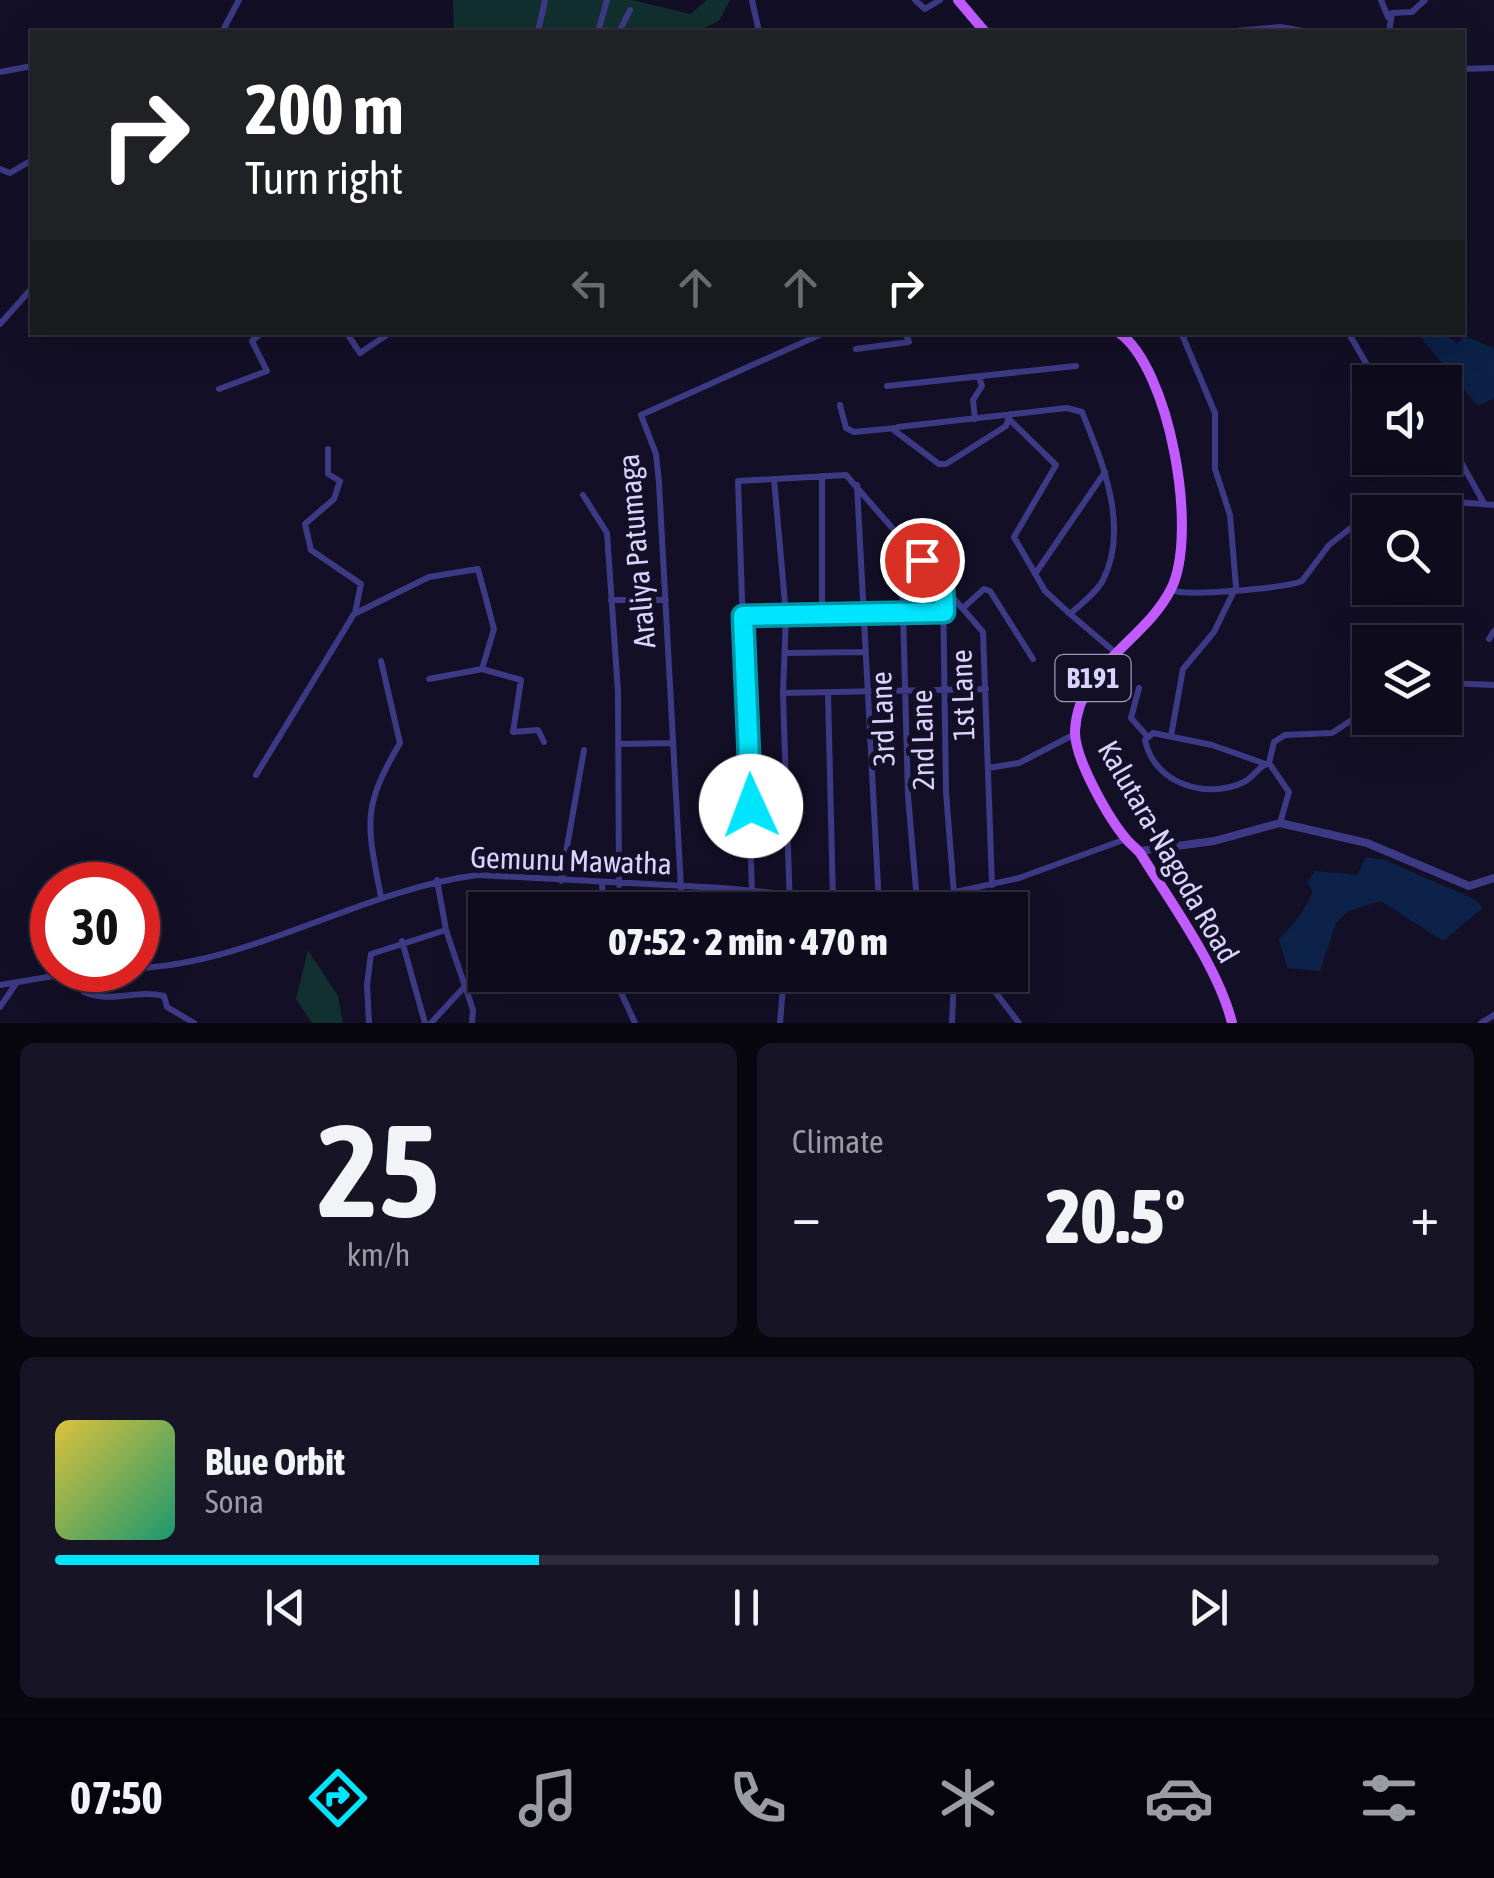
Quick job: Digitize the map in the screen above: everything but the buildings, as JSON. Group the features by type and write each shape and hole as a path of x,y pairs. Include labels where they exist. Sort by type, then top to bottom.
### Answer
{"main road":[{"path":"958,0 982,30"},
{"path":"1121,335 1141,355 1155,380 1170,434 1180,504 1178,561 1170,590"},
{"name":"Kalutara-Nagoda Road","path":"1170,590 1092,679 1078,710 1075,734 1096,790 1126,839 1140,851 1194,940 1232,1023"}],"street":[{"path":"223,30 239,0"},
{"path":"538,30 545,0"},
{"path":"599,30 606,0"},
{"path":"752,0 759,30"},
{"path":"915,0 925,8 940,0"},
{"path":"1381,0 1389,30"},
{"path":"1388,18 1392,13 1412,12 1425,0"},
{"path":"620,30 630,10"},
{"path":"1233,30 1273,30"},
{"path":"0,72 30,66"},
{"path":"1465,69 1494,68"},
{"path":"0,169 10,173 30,161"},
{"path":"0,324 30,290"},
{"path":"219,389 266,371 252,341 259,335"},
{"path":"348,335 360,353 387,335"},
{"name":"Araliya Patumaga","path":"680,888 656,454 642,412 819,335"},
{"path":"856,349 909,342 906,335"},
{"path":"1171,736 1183,669 1214,632 1236,587 1230,515 1215,469 1215,413 1183,335"},
{"path":"1350,335 1367,365"},
{"path":"887,386 1076,366"},
{"path":"975,418 973,400 982,386 978,376"},
{"path":"840,406 846,428 854,432 1078,408 1106,472 1112,519 1108,564 1101,583 1070,614"},
{"path":"896,428 897,435 939,464 946,464 1011,417"},
{"path":"1011,417 1056,465 1014,537 1045,592 1116,653"},
{"path":"256,775 354,614 362,584 311,550 305,524 334,499 340,481 328,474 328,449"},
{"path":"1462,460 1490,504"},
{"path":"1035,574 1106,472"},
{"path":"752,892 738,481 846,475 858,484 878,892"},
{"path":"822,476 822,615"},
{"path":"774,479 786,615 783,693 791,892"},
{"name":"1st Lane","path":"858,484 983,632 992,884"},
{"path":"583,495 606,533 618,744 620,885"},
{"path":"1462,502 1490,504"},
{"path":"1170,590 1182,595 1236,587 1288,586 1302,581 1328,545 1352,527"},
{"name":"3rd Lane","path":"901,534 901,613 916,892"},
{"path":"354,614 428,578 478,569 494,629 482,668"},
{"name":"2nd Lane","path":"943,585 946,792 957,892"},
{"path":"963,608 984,589 990,591 1033,659"},
{"path":"611,600 666,600"},
{"path":"743,616 944,612"},
{"path":"1489,640 1494,631"},
{"path":"786,654 865,652"},
{"path":"380,661 400,743 370,800 368,829 381,897"},
{"path":"430,680 482,668 520,680 513,732 538,730 544,742"},
{"path":"1462,684 1494,685"},
{"path":"1139,688 1131,718 1147,736 1147,750 1171,778 1197,790 1244,782 1266,763 1274,742 1285,735 1332,733 1352,720"},
{"path":"783,693 986,690"},
{"path":"828,693 833,892"},
{"path":"988,768 1019,763 1075,734"},
{"path":"1147,736 1171,736 1266,763 1289,792 1280,823"},
{"path":"618,744 674,743"},
{"path":"562,882 584,750"},
{"path":"1140,851 1214,841 1280,823 1367,842 1468,886 1492,883"},
{"name":"Gemunu Mawatha","path":"961,892 1126,839"},
{"name":"Gemunu Mawatha","path":"160,965 213,958 437,880 478,876 752,892"},
{"path":"437,880 446,930 466,985 472,1023"},
{"path":"602,884 603,892"},
{"path":"369,1023 367,986 372,954 446,930"},
{"path":"402,942 428,1023 466,985"},
{"path":"0,985 30,981"},
{"path":"0,1006 16,984"},
{"path":"84,992 102,1000 150,992 164,996 167,1007 194,1023"},
{"path":"621,992 635,1023"},
{"path":"780,1023 783,992"},
{"path":"952,1023 953,992"},
{"path":"995,992 1019,1023"},
{"path":"1481,1023 1494,1015"}],"green space":[{"path":"453,0 632,0 690,14 707,0 730,0 719,21 700,30 454,30"},
{"path":"308,950 338,996 343,1023 312,1023 296,999"}],"water":[{"path":"1419,335 1446,335 1457,344 1464,336 1494,348 1494,398 1478,406 1462,387 1462,365 1444,365"},
{"path":"1366,857 1385,860 1474,899 1483,908 1443,941 1381,901 1348,911 1336,923 1320,971 1287,968 1279,939 1310,898 1313,891 1307,882 1315,871 1357,875"}],"route":[{"path":"751,806 743,616 944,612 943,585 922,560"}]}
